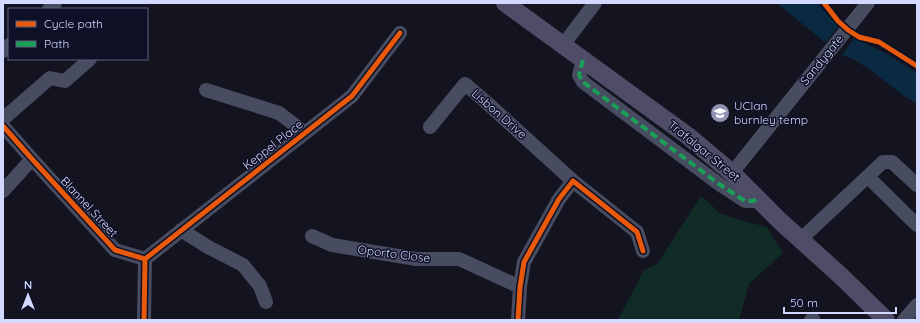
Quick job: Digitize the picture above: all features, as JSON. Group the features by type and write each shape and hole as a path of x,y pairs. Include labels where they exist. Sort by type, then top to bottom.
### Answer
{"main road":[{"name":"Trafalgar Street","path":"505,3 688,136 732,172 780,221 886,320"}],"street":[{"path":"563,45 595,3"},
{"name":"Sandygate","path":"732,172 868,3"},
{"name":"Keppel Place","path":"145,259 352,96 400,33"},
{"path":"3,119 50,78 65,81 89,60"},
{"path":"583,60 579,75 583,82 719,184 745,201 753,201 758,198"},
{"name":"Lisbon Drive","path":"430,127 465,84 573,181 637,232 643,251"},
{"path":"206,90 280,113 305,133"},
{"name":"Blannel Street","path":"3,126 115,250 145,259"},
{"path":"3,191 32,159"},
{"path":"801,239 883,162 892,162 917,185"},
{"path":"868,176 917,225"},
{"path":"518,320 520,288 524,262 559,199 573,181"},
{"path":"181,230 208,247 243,265 260,286 266,302"},
{"name":"Oporto Close","path":"312,236 332,245 416,259 459,259 520,288"},
{"path":"144,320 145,259"},
{"path":"904,320 917,305"}],"green space":[{"path":"701,196 720,213 767,227 783,253 749,284 739,320 618,320 644,270 657,264"}],"water":[{"path":"777,3 817,3 838,26 855,38 889,55 917,73 917,104 869,69 832,48"}],"pier":[{"path":"840,24 856,36 842,55 825,43"}],"marked path":[{"path":"583,60 579,75 583,82 719,184 745,201 753,201 758,198"}],"cycle path":[{"path":"824,3 838,21 848,30 859,37 879,42 917,66"},
{"path":"145,259 352,96 400,33"},
{"path":"3,126 115,250 145,259 144,320"},
{"path":"518,320 520,287 524,262 559,199 573,181 637,232 643,251"}],"place":[{"name":"UClan burnley temp","path":"720,113"}]}
